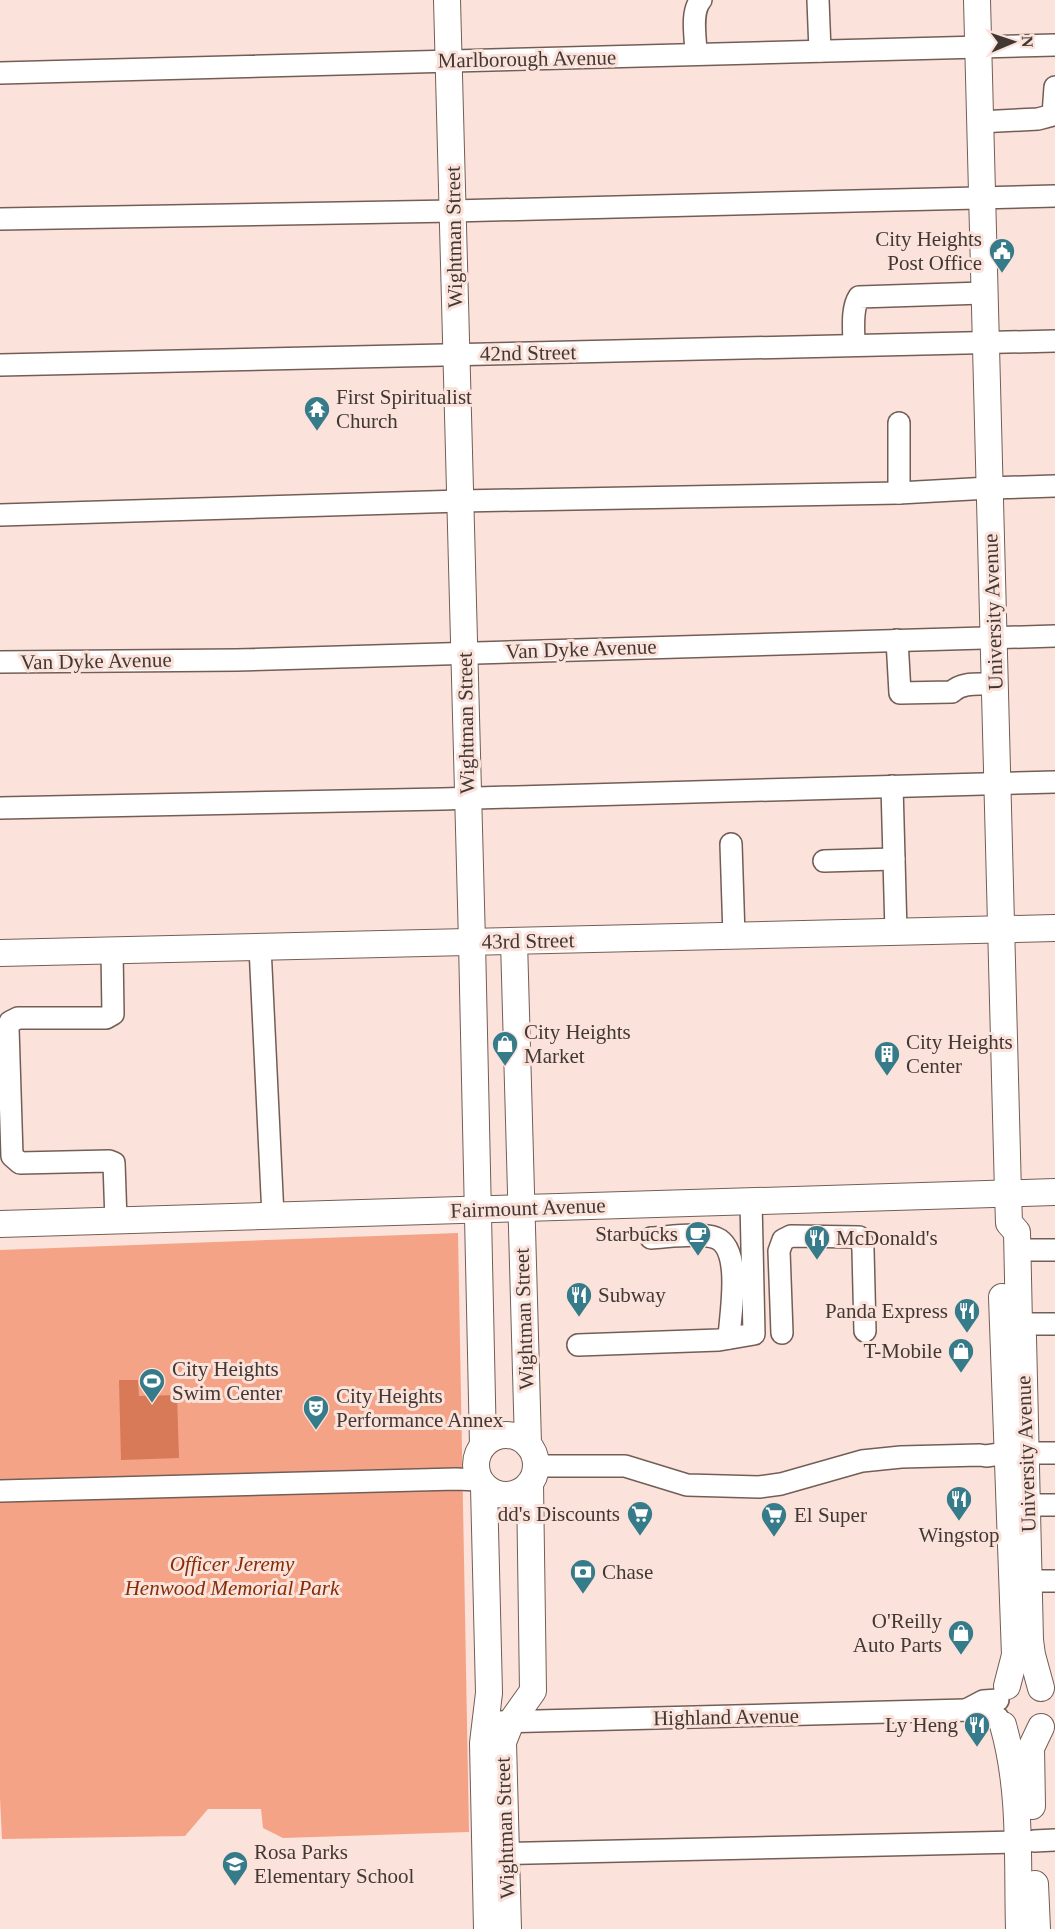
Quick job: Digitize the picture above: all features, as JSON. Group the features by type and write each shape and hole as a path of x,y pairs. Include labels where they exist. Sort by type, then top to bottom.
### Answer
{"main road":[{"name":"Wightman Street","path":"447,0 483,1445 476,1462 482,1483 489,1693 483,1743 495,1853 508,1929"},
{"name":"University Avenue","path":"977,0 1009,1223 1017,1232 1019,1324 1023,1337 1017,1453 1015,1655 1001,1707 1015,1784 1035,1841 1019,1929"},
{"name":"43rd Street","path":"0,953 1055,928"},
{"name":"Wightman Street","path":"487,1929 503,1742 511,1722 533,1691 531,1465 514,941"},
{"name":"Fairmount Avenue","path":"0,1224 1055,1192"},
{"name":"University Avenue","path":"1009,1223 999,1230 1017,1453 1029,1505 1032,1655 1048,1708 1031,1748 1037,1929"},
{"path":"482,1483 493,1493 503,1496 513,1495 522,1491 531,1465 520,1438 510,1435 500,1436 490,1439 483,1445"},
{"path":"1024,1681 1033,1683 1048,1708 1026,1735 1017,1734 1001,1707 1024,1681"}],"street":[{"path":"696,54 695,15 697,4 701,0"},
{"path":"818,0 820,51"},
{"name":"Marlborough Avenue","path":"0,73 1055,45"},
{"path":"979,122 1038,119 1053,115 1055,87"},
{"path":"0,219 453,211 1055,196"},
{"path":"854,345 855,311 859,297 983,293"},
{"name":"42nd Street","path":"0,365 1055,341"},
{"path":"899,423 899,493"},
{"path":"0,515 461,501 899,493 1055,486"},
{"name":"Van Dyke Avenue","path":"0,662 237,660 1055,636"},
{"path":"897,640 900,693 952,692 957,687 965,685 995,684"},
{"path":"0,808 1055,782"},
{"path":"892,786 896,932"},
{"path":"731,844 734,936"},
{"path":"824,861 894,859"},
{"path":"260,947 273,1216"},
{"path":"112,951 113,1014 106,1018 18,1018 10,1022 8,1028 12,1156 20,1162 109,1161 114,1163 116,1221"},
{"path":"578,1345 729,1338 754,1334 751,1202"},
{"path":"651,1238 700,1236 717,1238 726,1246 732,1257 733,1271 729,1338"},
{"path":"782,1333 779,1251 783,1240 791,1236 859,1237 863,1250 865,1331"},
{"path":"1017,1250 1055,1250"},
{"path":"1019,1324 1055,1324"},
{"path":"531,1465 625,1467 687,1485 759,1487 781,1484 862,1461 901,1457 1055,1452"},
{"path":"0,1491 456,1479 482,1483"},
{"path":"1029,1505 1055,1505"},
{"path":"1030,1581 1055,1581"},
{"name":"Highland Avenue","path":"485,1723 966,1710 983,1701 1001,1707"},
{"path":"495,1853 1035,1841"}],"green space":[{"name":"Officer Jeremy Henwood Memorial Park","path":"458,1233 469,1832 283,1838 263,1828 261,1809 208,1809 185,1836 2,1839 0,1798 0,1250"}],"shaded area":[{"path":"119,1380 138,1380 139,1396 177,1395 179,1458 121,1460"}],"place":[{"name":"City Heights Post Office","path":"1002,274"},
{"name":"First Spiritualist Church","path":"317,432"},
{"name":"City Heights Market","path":"505,1067"},
{"name":"City Heights Center","path":"887,1077"},
{"name":"Starbucks","path":"698,1257"},
{"name":"McDonald's","path":"817,1261"},
{"name":"Subway","path":"579,1318"},
{"name":"Panda Express","path":"967,1334"},
{"name":"T-Mobile","path":"961,1374"},
{"name":"City Heights Swim Center","path":"152,1404"},
{"name":"City Heights Performance Annex","path":"316,1431"},
{"name":"Wingstop","path":"959,1522"},
{"name":"dd's Discounts","path":"640,1537"},
{"name":"El Super","path":"774,1538"},
{"name":"Chase","path":"583,1595"},
{"name":"O'Reilly Auto Parts","path":"961,1656"},
{"name":"Ly Heng","path":"977,1748"},
{"name":"Rosa Parks Elementary School","path":"235,1887"}]}
